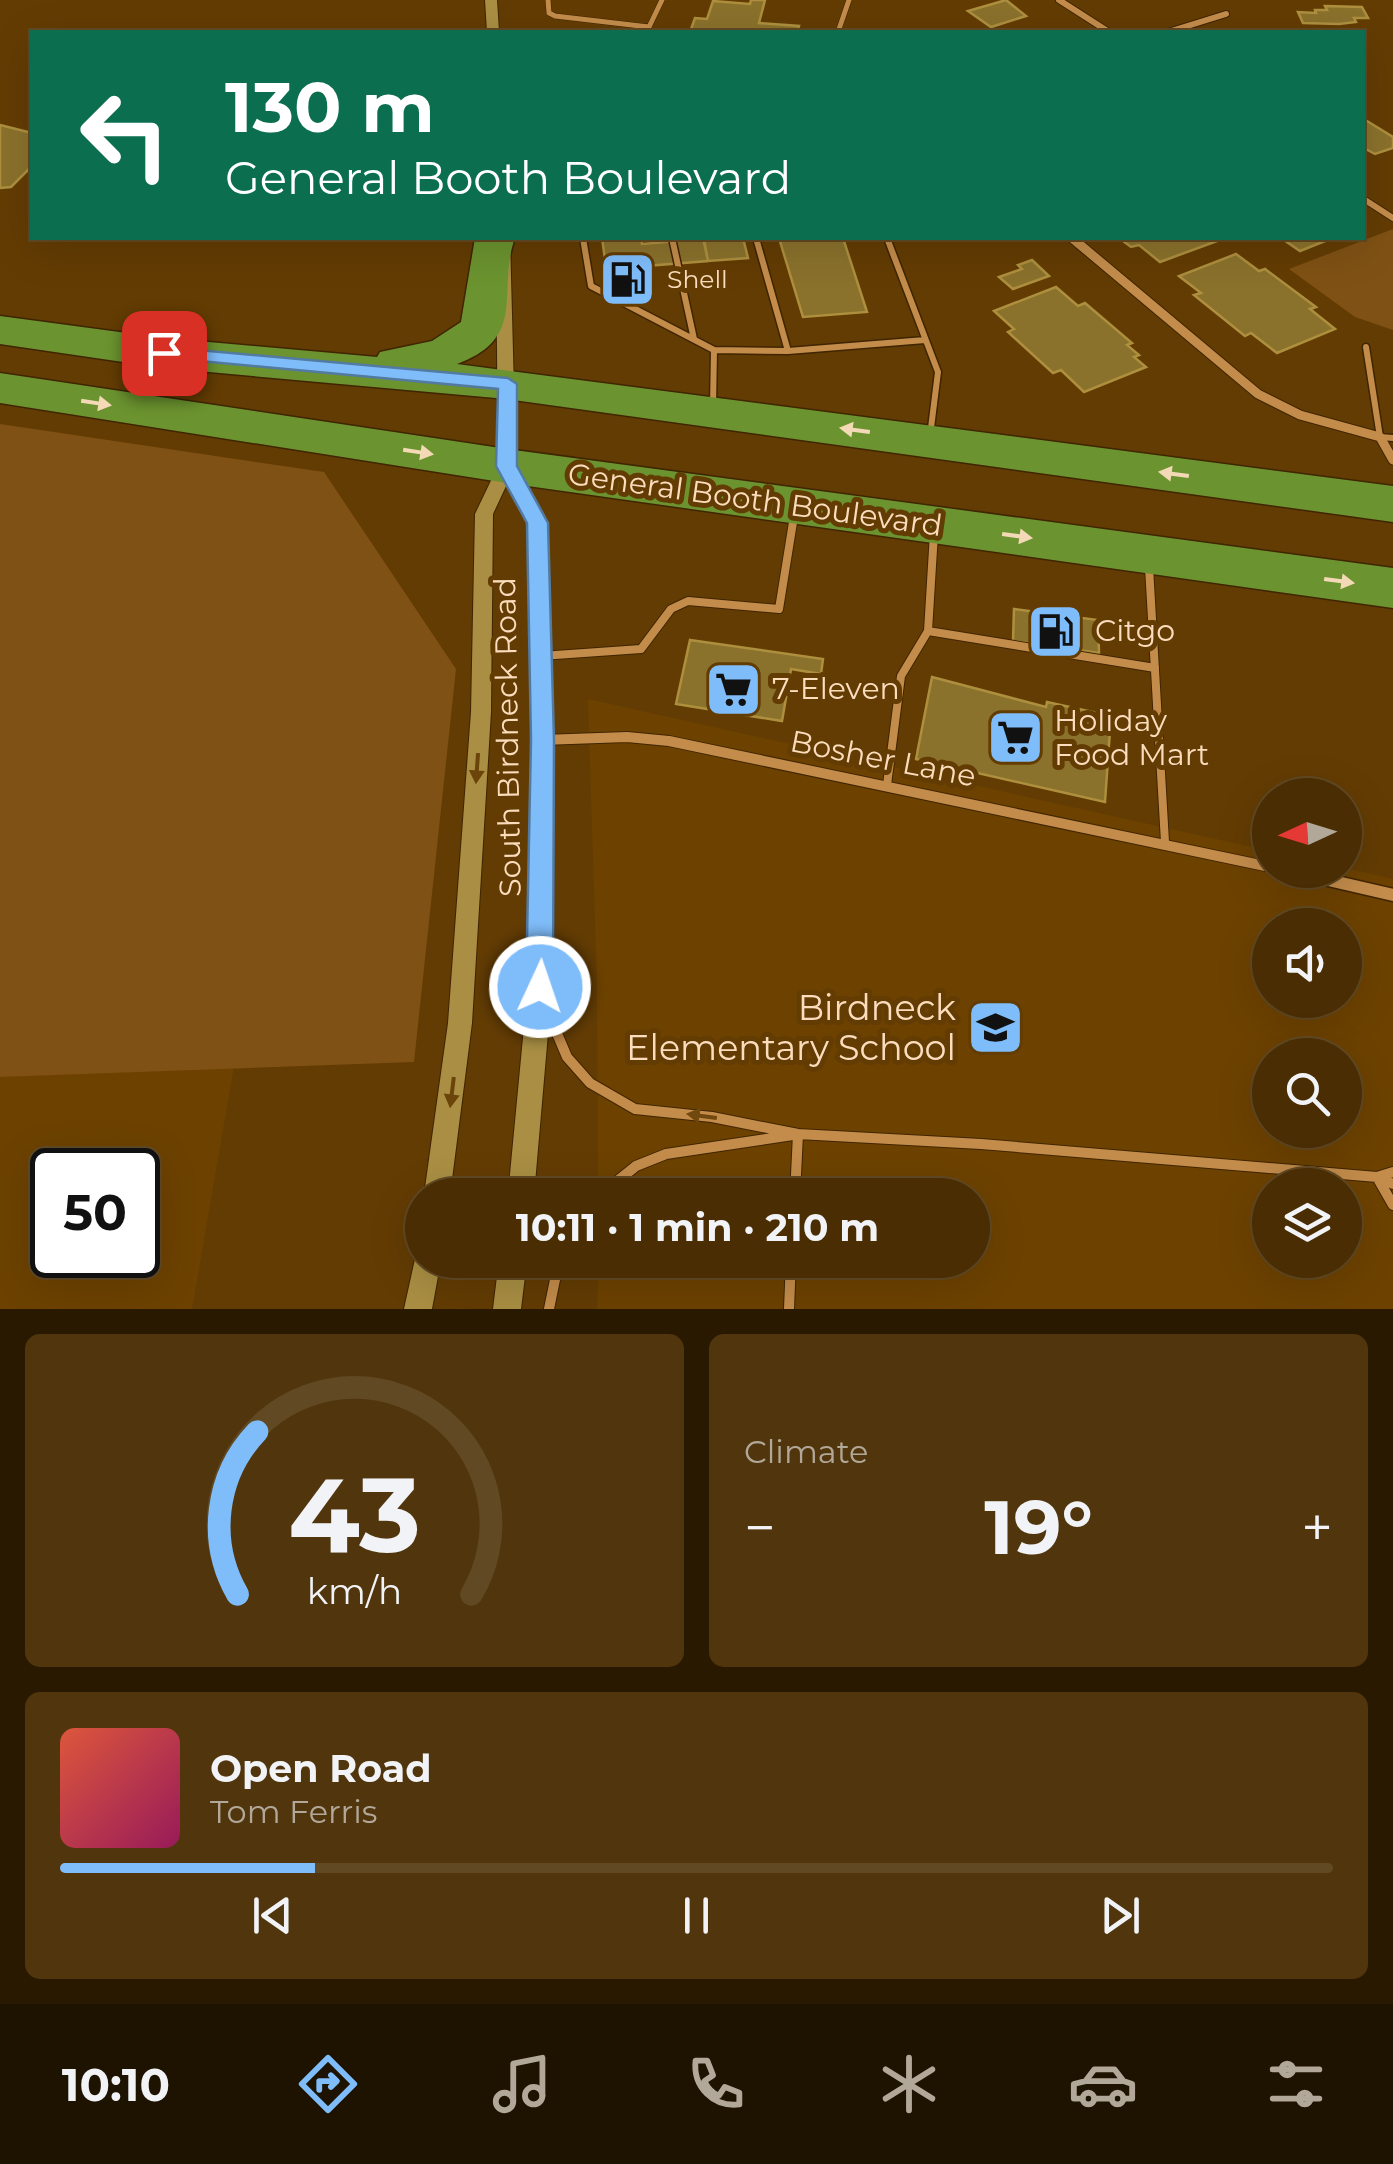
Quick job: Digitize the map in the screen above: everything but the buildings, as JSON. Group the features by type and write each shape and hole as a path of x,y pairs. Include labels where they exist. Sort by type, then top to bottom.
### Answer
{"highway":[{"path":"339,369 404,362 457,348 486,316 488,252 494,240"},
{"path":"0,330 164,353 508,384 1393,504"},
{"name":"General Booth Boulevard","path":"0,388 506,466 1393,588"}],"main road":[{"path":"490,0 493,30"},
{"name":"South Birdneck Road","path":"439,1178 460,1023 481,712 484,514 506,466 508,384 503,240"},
{"name":"South Birdneck Road","path":"506,466 538,523 542,740 540,987 523,1178"},
{"path":"418,1309 424,1278"},
{"path":"507,1309 511,1278"}],"street":[{"path":"1060,0 1106,30"},
{"path":"1174,30 1226,14"},
{"path":"1365,200 1393,218"},
{"path":"1074,240 1258,394 1300,415 1380,436 1393,460"},
{"name":"Bosher Lane","path":"542,740 627,737 669,741 1252,862"},
{"path":"1360,888 1393,896"}],"lane":[{"path":"548,0 549,13 556,16 649,27 662,0"},
{"path":"839,30 849,0"},
{"path":"583,240 591,286 714,350 788,350 925,340"},
{"path":"672,240 694,339"},
{"path":"757,240 788,350"},
{"path":"888,240 938,372 929,440"},
{"path":"1366,347 1380,436 1393,438"},
{"path":"713,410 714,350"},
{"path":"541,656 641,649 671,609 688,601 779,609 796,506"},
{"path":"887,784 901,676 928,632 934,525"},
{"path":"1149,554 1166,842"},
{"path":"928,632 1155,668"},
{"path":"540,987 567,1056 590,1083 635,1108 712,1117 798,1134 980,1144 1378,1177 1393,1184"},
{"path":"621,1178 636,1166 666,1154 798,1134"},
{"path":"796,1178 798,1134"},
{"path":"1378,1177 1393,1172"},
{"path":"1378,1177 1393,1205"},
{"path":"549,1309 555,1278"},
{"path":"789,1309 790,1278"}],"shaded area":[{"path":"1393,229 1393,330 1355,317 1289,269"},
{"path":"0,424 324,472 456,669 414,1062 0,1077"},
{"name":"Birdneck Elementary School","path":"588,699 1252,847 1252,888 1362,888 1362,872 1393,879 1393,1309 597,1309 598,1278 990,1278 990,1178 598,1178 597,986"},
{"path":"234,1066 192,1309 0,1309 0,1077"}],"place":[{"name":"Shell","path":"628,279"},
{"name":"Citgo","path":"1056,631"},
{"name":"7-Eleven","path":"733,689"},
{"name":"Holiday Food Mart","path":"1015,738"},
{"name":"Birdneck Elementary School","path":"995,1028"}],"route":[{"path":"164,353 508,384 506,466 538,523 542,740 540,987"}]}
